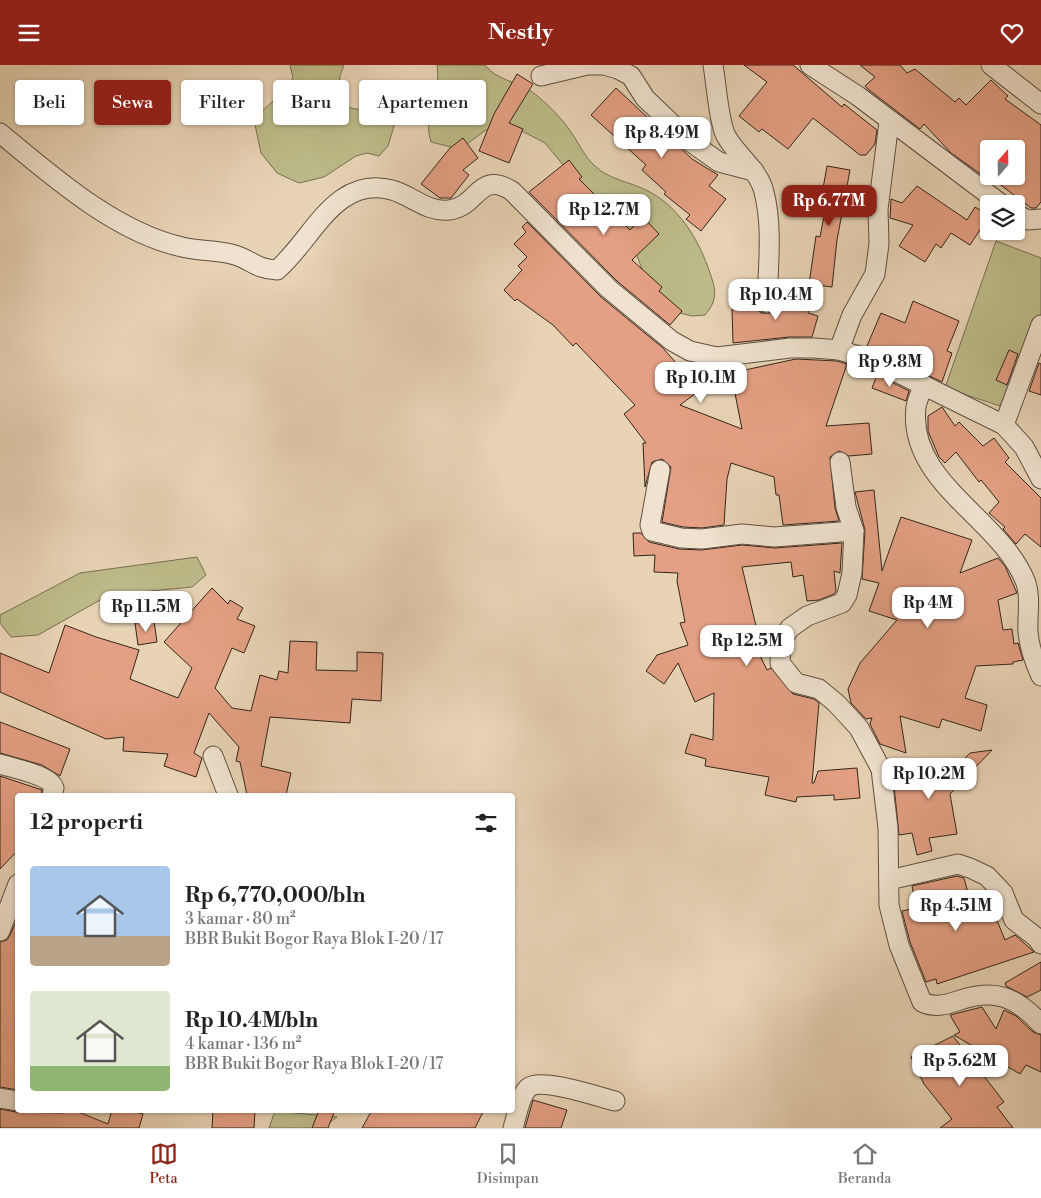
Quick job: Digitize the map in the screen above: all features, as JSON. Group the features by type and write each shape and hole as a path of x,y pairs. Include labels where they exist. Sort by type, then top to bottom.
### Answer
{"street":[{"path":"541,76 587,65 604,65 618,69 631,75 645,98 692,143 719,161 754,171"},
{"path":"713,65 725,134 737,152 754,171 765,193 768,222 767,303"},
{"path":"810,65 858,96 889,122 927,146 990,195"},
{"path":"991,65 1041,104"},
{"path":"839,350 852,315 875,274 879,244 878,209 889,122"},
{"path":"0,133 90,204 135,229 183,247 234,254 264,270 277,270 290,259 335,203 346,196 371,186 395,191 438,209 450,210 463,205 483,187 492,183 500,184 512,191 609,289 672,341 690,351 706,355 729,357 790,348 839,350 872,360 1004,425 1024,447 1041,479"},
{"path":"1025,218 1041,219"},
{"path":"1004,425 1041,325"},
{"path":"924,385 916,405 916,428 923,454 949,489 1002,544 1015,562 1029,594 1028,634 1041,675"},
{"path":"840,462 846,507 854,531 852,573 844,600 807,616 790,628 781,641 780,663 796,683 819,689 836,703 859,728 881,769 888,828 888,905 899,945 922,1002 944,1005 991,993 1008,998 1027,1009 1041,1025"},
{"path":"660,470 650,525 652,531 662,535 702,539 742,535 774,537 854,531"},
{"path":"213,756 227,793"},
{"path":"0,764 35,775 50,782 54,788 53,793"},
{"path":"889,880 958,864 970,868 987,876 1003,893 1014,919 1037,937 1041,944"},
{"path":"0,931 15,892"},
{"path":"513,1128 526,1092 536,1085 553,1086 615,1101"},
{"path":"0,1098 15,1100"}],"shaded area":[{"path":"290,65 344,65 340,80 292,80"},
{"path":"437,65 485,65 500,77 531,91 561,119 571,131 586,156 600,170 646,190 668,205 694,236 712,279 715,295 712,305 705,315 692,316 676,312 656,295 642,269 627,229 578,183 545,143 522,131 498,126 486,130 467,144 455,148 431,142 429,125 486,125 486,80 438,80"},
{"path":"273,101 273,125 349,125 349,107 359,109 359,125 394,125 388,146 379,156 367,153 356,156 324,177 299,183 277,173 261,153 255,125 263,125 263,110"},
{"path":"996,241 1041,258 1041,356 1023,351 1000,406 945,388"},
{"path":"197,557 206,575 192,587 109,595 38,635 11,637 0,623 0,615 80,573"},
{"path":"274,1113 337,1117 322,1128 269,1128"}],"building":[{"path":"744,65 793,65 842,107 844,104 877,130 875,144 866,155 860,155 813,118 788,149 762,129 759,132 739,116 767,82"},
{"path":"860,65 900,65 907,73 915,69 955,102 959,98 966,105 991,80 1008,96 1005,99 1041,125 1041,202 1036,208 1031,208 1025,203 1025,195 1014,195 1001,185 1025,185 1025,140 980,140 980,174 951,153 924,124 920,129 869,90 865,86 875,77"},
{"path":"517,74 533,84 509,123 523,129 509,163 479,151 494,114"},
{"path":"616,88 692,159 718,175 709,186 726,199 701,231 686,219 690,215 664,194 666,192 642,170 646,165 591,115"},
{"path":"463,138 478,158 463,170 469,175 451,198 440,198 421,184 450,148"},
{"path":"569,160 582,177 579,179 630,230 643,217 659,234 632,260 662,287 659,291 682,311 670,325 617,281 529,192"},
{"path":"827,166 850,170 837,240 832,287 809,284 816,236 820,237 828,195 822,194"},
{"path":"917,186 967,220 975,207 980,210 980,230 970,245 951,233 941,248 936,244 925,262 899,246 913,225 890,218 891,199 902,203"},
{"path":"527,222 601,297 663,348 683,371 693,363 703,367 722,368 725,372 680,405 742,429 731,373 796,359 837,361 847,364 826,426 869,423 872,454 849,456 839,451 830,457 835,508 839,521 783,525 779,495 776,495 774,477 731,463 727,479 724,525 702,528 683,527 662,522 671,467 662,459 652,462 645,487 643,443 646,443 624,414 635,405 576,343 573,346 553,325 517,299 515,301 504,290 522,270 518,266 527,257 514,244 526,232 522,227"},
{"path":"787,289 813,296 808,313 818,316 812,337 789,337 733,343 732,309 757,308 761,313 772,313 777,307 782,307"},
{"path":"913,301 959,321 947,351 952,353 942,382 867,346 881,313 905,323"},
{"path":"1009,350 1018,354 1007,385 996,380"},
{"path":"1039,363 1041,364 1041,395 1029,391"},
{"path":"877,375 909,391 906,401 872,388"},
{"path":"942,407 955,426 959,422 983,446 994,438 1009,458 1005,462 1041,498 1041,547 1025,534 1016,544 1003,529 1005,527 989,513 999,502 981,480 979,482 956,452 945,463 939,457 928,431 928,416"},
{"path":"874,490 882,571 901,517 972,540 960,573 998,558 1005,566 1017,593 998,600 1003,630 1012,629 1014,644 1018,643 1023,660 1013,662 1013,664 976,666 965,698 987,705 981,731 942,719 939,728 900,716 906,753 880,744 870,724 872,718 866,719 851,703 848,689 860,663 897,620 869,611 879,583 862,579 865,530 855,492"},
{"path":"633,533 641,533 649,542 679,549 701,550 742,545 775,548 842,543 840,573 834,571 836,591 834,594 819,600 807,601 803,575 793,577 791,562 742,567 756,626 747,629 767,670 771,668 793,694 814,699 819,703 812,783 814,783 818,771 857,768 860,798 834,800 834,795 797,797 796,802 765,795 769,777 705,766 706,759 685,753 691,734 713,740 714,693 695,702 678,663 664,684 646,671 657,655 688,645 680,623 685,622 677,581 678,573 654,572 655,555 634,556"},
{"path":"212,588 228,604 230,600 243,608 237,619 255,626 244,653 232,648 215,688 232,708 251,711 260,675 277,680 279,671 288,673 290,641 317,642 316,670 357,671 357,652 383,653 381,701 352,699 350,723 270,717 261,766 291,773 286,793 247,793 240,762 236,761 239,747 209,713 194,753 202,758 196,777 164,766 168,754 123,751 124,737 106,739 0,692 0,653 49,673 65,625 139,650 130,679 178,698 192,668 164,642"},
{"path":"154,621 157,642 138,645 135,623"},
{"path":"0,722 70,749 60,776 42,765 0,753"},
{"path":"992,750 950,794 957,834 929,838 932,851 917,855 912,833 899,835 892,766 933,762 937,787 970,753"},
{"path":"0,776 42,790 41,793 15,793 15,853 0,869"},
{"path":"957,876 964,878 972,908 989,901 1005,940 1015,935 1034,952 937,984 936,979 926,982 910,942 902,911 916,908 912,886"},
{"path":"15,924 15,1090 0,1087 0,942 7,940"},
{"path":"1041,962 1041,990 1027,997 1006,986 1005,983"},
{"path":"982,1007 996,1029 1004,1010 1016,1016 1033,1032 1041,1035 1041,1072 1026,1065 1020,1074 954,1035 960,1032 950,1015"},
{"path":"953,1036 1004,1102 997,1107 1013,1128 940,1128 952,1119 924,1084 911,1057"},
{"path":"533,1100 567,1110 561,1128 525,1128"},
{"path":"0,1109 15,1113 81,1113 108,1124 111,1113 143,1114 139,1128 0,1128"},
{"path":"213,1113 255,1113 254,1128 212,1128"},
{"path":"318,1113 334,1113 328,1128 312,1128"},
{"path":"370,1113 482,1113 475,1128 362,1128"}]}
